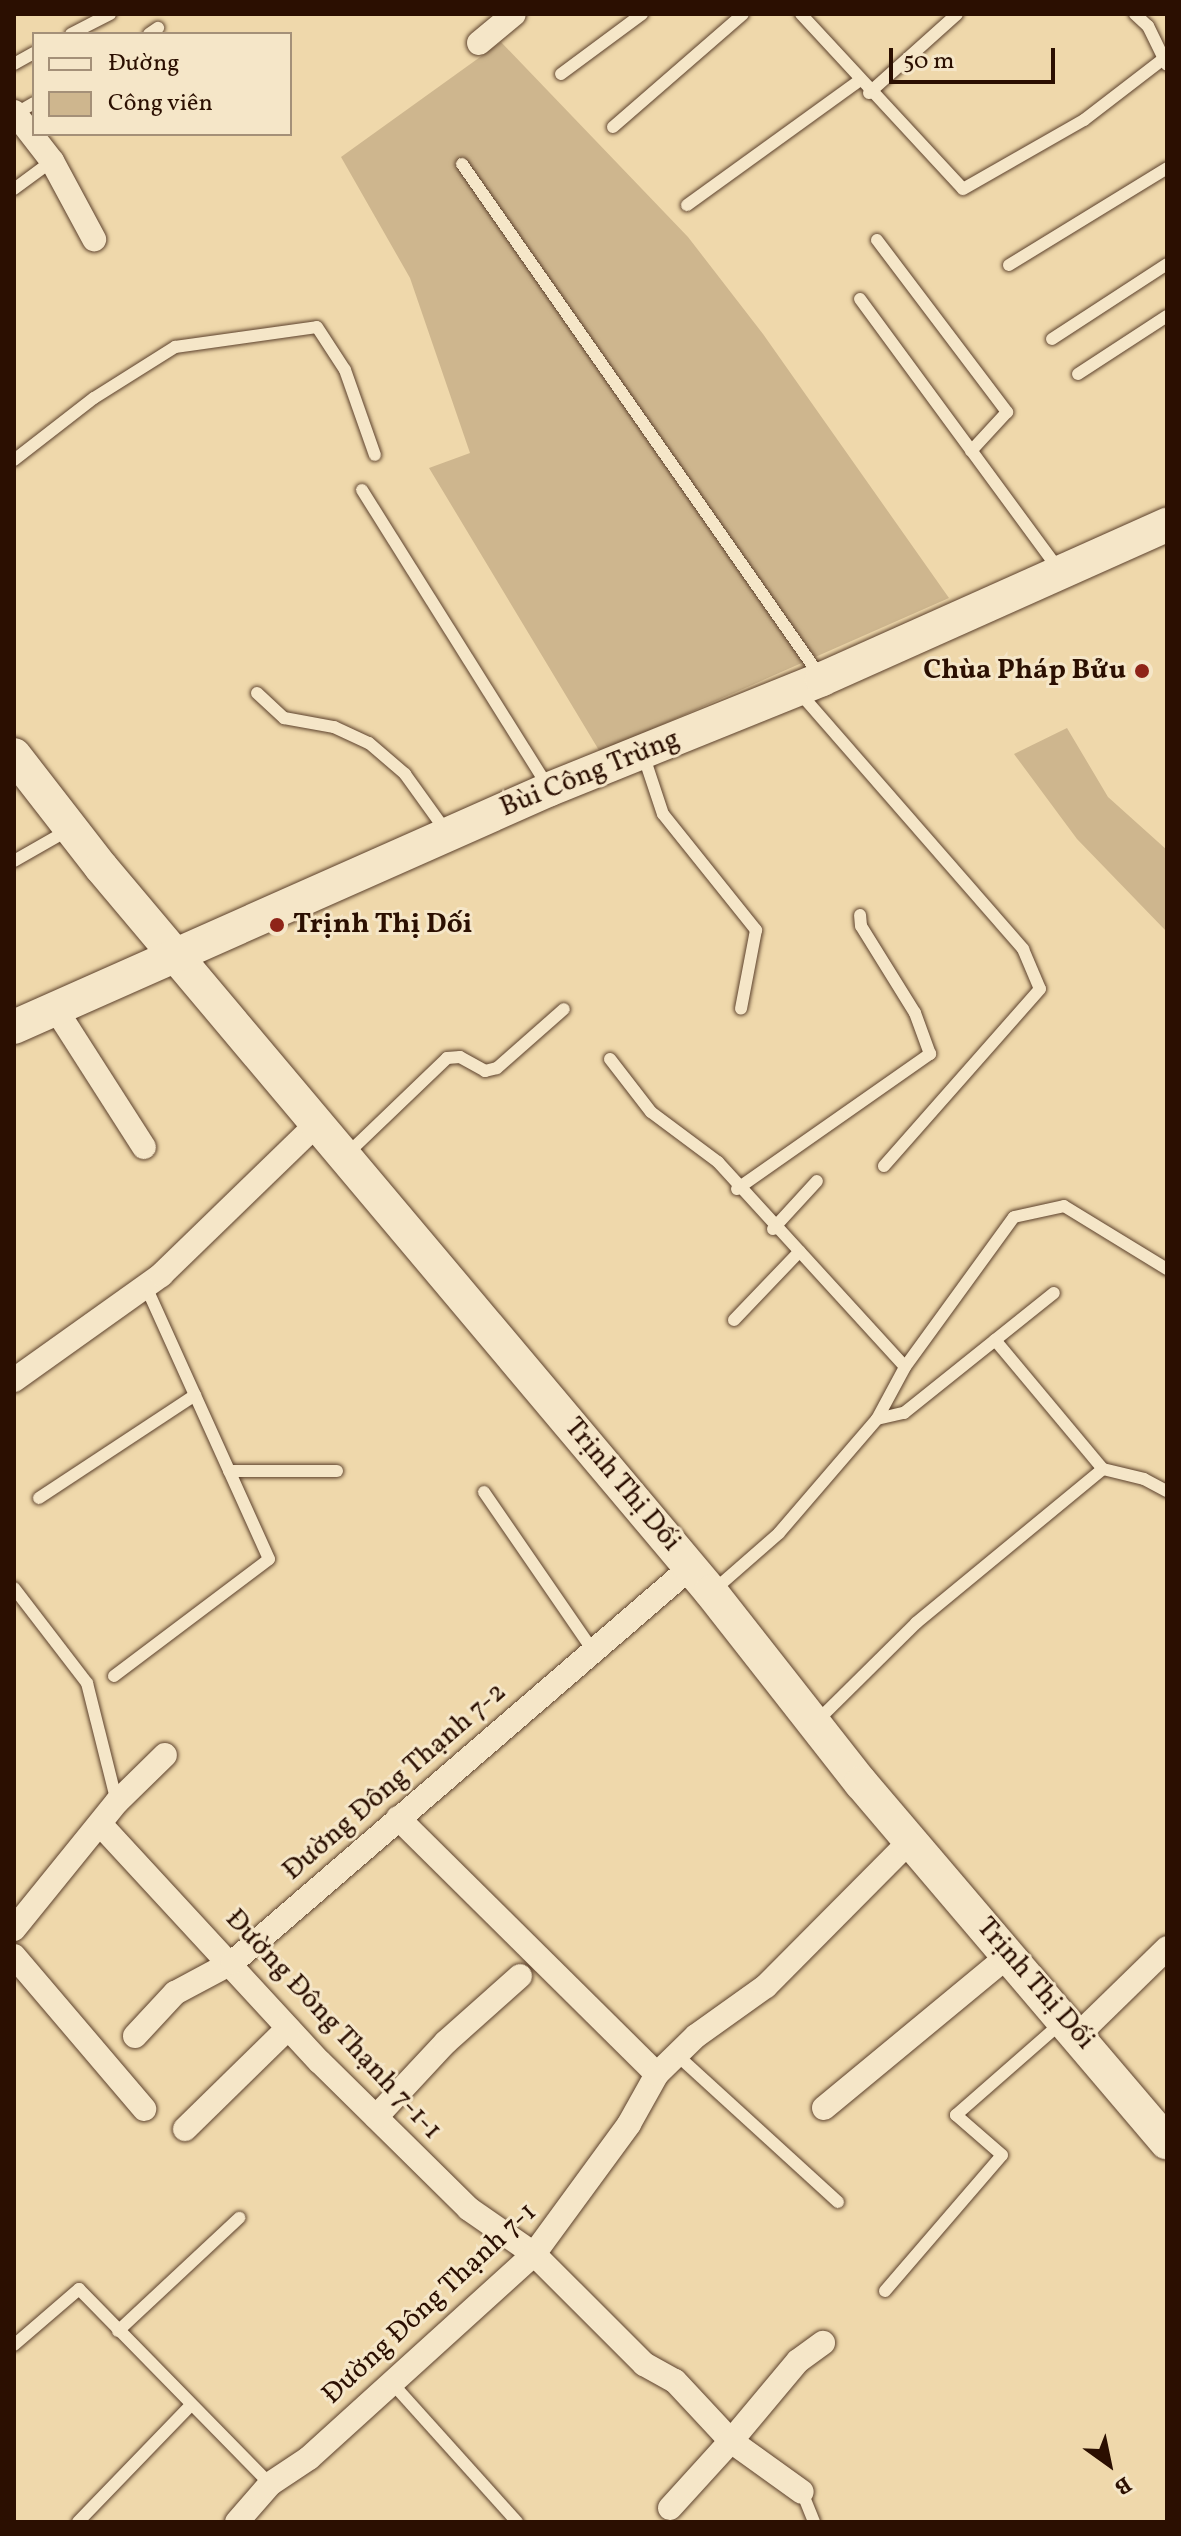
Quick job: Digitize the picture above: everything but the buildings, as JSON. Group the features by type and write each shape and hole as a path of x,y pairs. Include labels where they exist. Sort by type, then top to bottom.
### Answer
{"street":[{"path":"479,43 514,14"},
{"path":"21,110 32,128"},
{"path":"37,136 94,239"},
{"name":"Bùi Công Trừng","path":"14,1027 173,953 448,833 809,684 1167,525"},
{"name":"Trịnh Thị Dối","path":"14,755 70,829 173,953 701,1579 814,1724 1167,2142"},
{"path":"55,1008 144,1147"},
{"path":"14,1380 145,1285 317,1124"},
{"name":"Đường Đông Thạnh 7-2","path":"135,2036 175,1993 233,1962 594,1652 701,1579"},
{"path":"14,1929 117,1802 165,1755"},
{"path":"398,1818 657,2074"},
{"name":"Đường Đông Thạnh 7-1-1","path":"100,1824 233,1962 288,2028 469,2209 534,2254 644,2364 675,2381 731,2441 802,2492"},
{"name":"Đường Đông Thạnh 7-1","path":"237,2522 270,2484 309,2458 534,2254 629,2124 657,2074 766,1986 912,1839"},
{"path":"1072,2026 1167,1948"},
{"path":"824,2108 1010,1954"},
{"path":"14,1956 144,2109"},
{"path":"376,2117 446,2042 520,1976"},
{"path":"185,2129 288,2028"},
{"path":"670,2508 798,2361 823,2343"}],"lane":[{"path":"75,32 110,14"},
{"path":"561,74 642,14"},
{"path":"613,127 743,14"},
{"path":"801,14 869,93 963,189 1084,120 1166,60 1148,26 1135,14"},
{"path":"869,93 957,14"},
{"path":"14,64 32,54"},
{"path":"687,205 859,81"},
{"path":"14,189 52,161"},
{"path":"462,164 809,684 1023,949 1040,989 884,1166"},
{"path":"1009,265 1167,168"},
{"path":"877,240 1007,412 971,451"},
{"path":"1052,339 1167,264"},
{"path":"860,299 1060,571"},
{"path":"1078,374 1167,316"},
{"path":"14,460 94,398 175,347 317,327 345,370 375,455"},
{"path":"362,490 550,789"},
{"path":"257,693 284,718 334,727 369,743 405,774 448,833"},
{"path":"642,751 663,814 756,930 741,1009"},
{"path":"14,861 70,829"},
{"path":"737,1189 930,1054 915,1013 861,926 860,915"},
{"path":"346,1155 447,1058 460,1057 485,1071 497,1068 564,1009"},
{"path":"610,1059 651,1112 718,1162 737,1189 773,1229 800,1251 905,1367"},
{"path":"773,1229 817,1181"},
{"path":"701,1579 779,1533 877,1419 905,1367 1014,1217 1064,1206 1167,1269"},
{"path":"734,1320 800,1251"},
{"path":"114,1676 269,1559 145,1285"},
{"path":"877,1419 904,1413 1054,1293"},
{"path":"995,1340 1103,1469 1144,1479 1167,1491"},
{"path":"39,1498 195,1395"},
{"path":"814,1724 916,1623 1103,1469"},
{"path":"229,1471 337,1471"},
{"path":"484,1492 594,1652"},
{"path":"14,1588 87,1683 117,1802"},
{"path":"885,2291 1002,2155 956,2115 1072,2026"},
{"path":"677,2055 838,2202"},
{"path":"118,2331 239,2218"},
{"path":"14,2345 79,2289 270,2484"},
{"path":"392,2383 517,2522"},
{"path":"78,2522 191,2405"},
{"path":"802,2492 814,2522"}],"green space":[{"path":"501,42 688,237 763,334 949,598 600,752 429,468 470,453 410,278 341,157"},
{"path":"1067,728 1108,797 1167,850 1167,932 1077,839 1014,754"}],"place":[{"name":"Chùa Pháp Bửu","path":"1142,671"},
{"name":"Trịnh Thị Dối","path":"277,925"}]}
